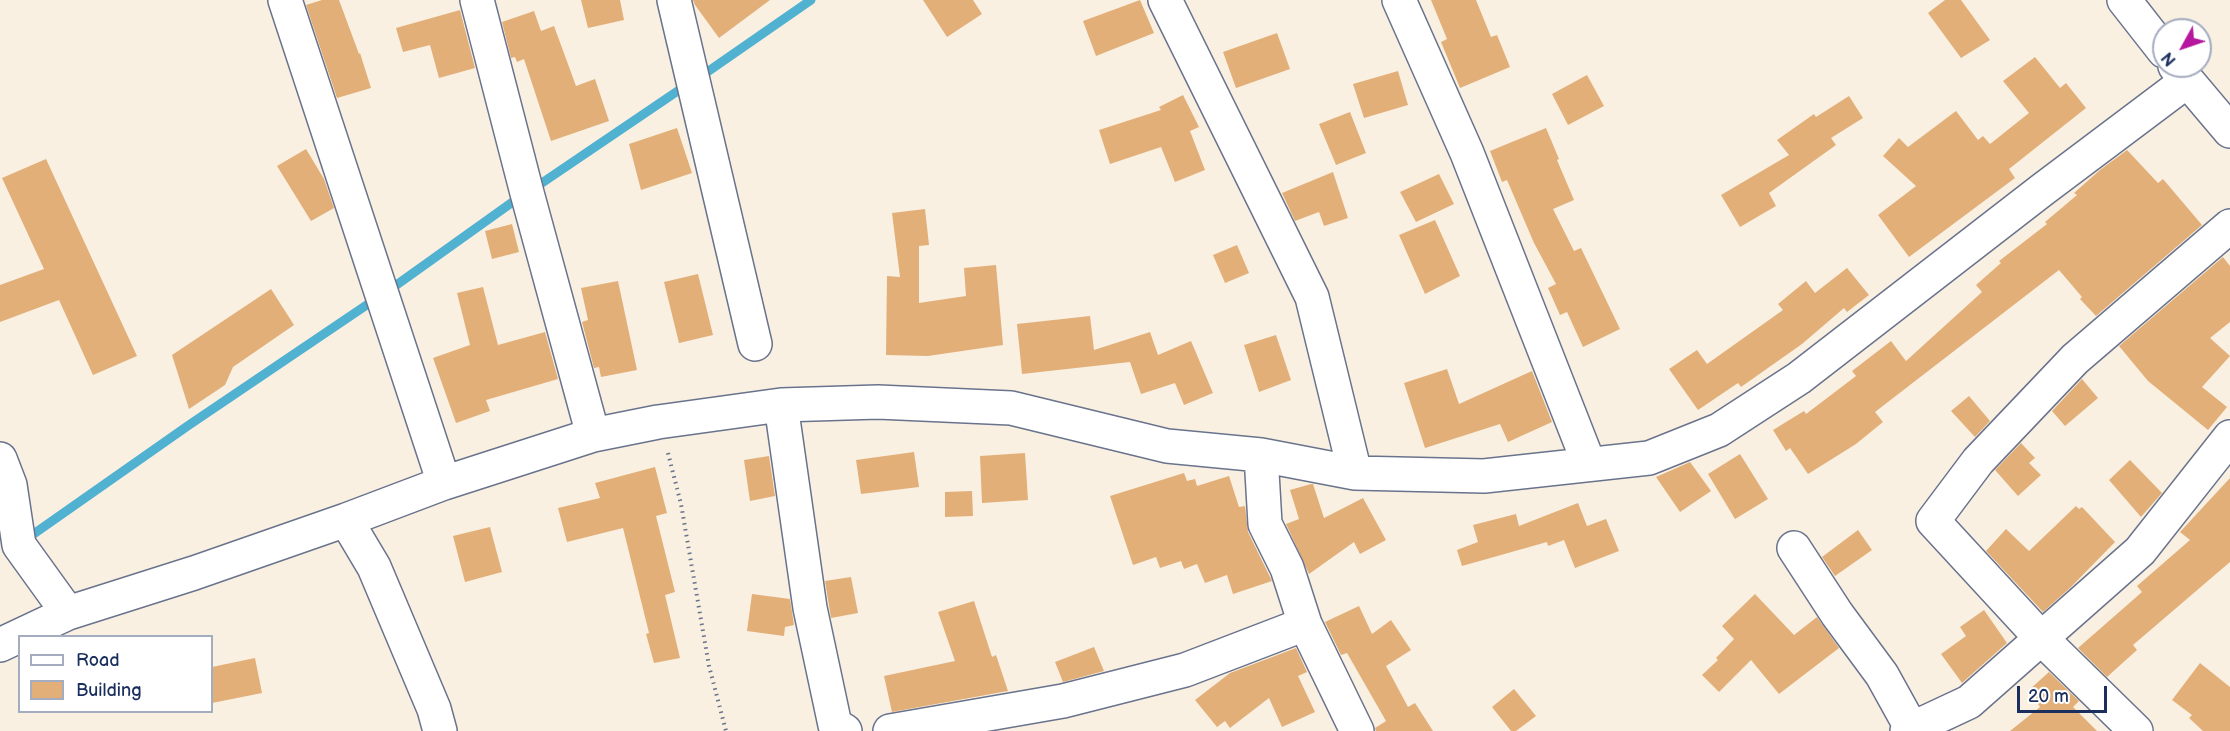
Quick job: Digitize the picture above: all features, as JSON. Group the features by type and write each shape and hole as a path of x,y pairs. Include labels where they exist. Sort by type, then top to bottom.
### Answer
{"main road":[{"path":"285,0 444,483"},
{"path":"477,0 527,193 594,435"},
{"path":"674,0 755,344"},
{"path":"1165,0 1312,297 1355,473"},
{"path":"1399,0 1467,153 1589,464"},
{"path":"2124,0 2152,36"},
{"path":"21,635 68,613 194,573 444,483 594,435 658,422 781,405 878,402 1011,408 1167,446 1262,455 1355,473 1484,476 1649,458 1719,430 1799,378 2061,175 2175,90 2180,78"},
{"path":"2185,78 2230,131"},
{"path":"2136,731 2041,638 1934,521 1978,461 2075,359 2230,226"},
{"path":"781,405 810,609 835,725 845,731"},
{"path":"1794,548 1837,614 1882,675 1911,730 1969,702 2140,550 2230,437"},
{"path":"1262,455 1265,524 1287,568 1305,624 1357,731"},
{"path":"0,459 10,485 19,544 68,613"},
{"path":"346,520 374,567 434,709 440,731"},
{"path":"890,731 1063,701 1174,673 1305,624"},
{"path":"0,645 18,637"}],"path":[{"path":"658,422 681,504 709,666 726,731"}],"building":[{"path":"322,0 339,0 371,88 337,98 306,5"},
{"path":"581,0 620,0 624,20 588,28"},
{"path":"693,0 770,0 719,38"},
{"path":"923,0 973,0 982,14 947,37"},
{"path":"1140,0 1154,33 1096,56 1083,21"},
{"path":"1431,0 1476,0 1491,37 1497,35 1510,67 1460,88 1441,42 1447,39"},
{"path":"1945,0 1961,0 1990,40 1961,58 1928,13"},
{"path":"460,10 475,68 439,78 430,45 403,52 396,28"},
{"path":"534,11 541,31 554,26 576,86 595,79 609,121 551,141 524,59 517,62 515,57 511,58 502,22"},
{"path":"1277,33 1290,69 1236,88 1223,52"},
{"path":"2035,57 2060,88 2066,83 2086,108 2009,169 2015,178 1909,257 1878,215 1916,186 1883,156 1899,138 1908,147 1956,111 1978,140 1983,136 1990,144 2029,113 2003,81"},
{"path":"1398,71 1408,105 1364,118 1353,84"},
{"path":"1587,75 1604,106 1568,125 1552,94"},
{"path":"1183,95 1199,127 1190,131 1205,170 1175,182 1161,147 1110,164 1099,130 1161,110 1159,107"},
{"path":"1849,96 1863,118 1831,138 1836,145 1769,193 1776,206 1740,227 1721,195 1789,155 1777,140 1814,114 1816,117"},
{"path":"1350,112 1366,153 1336,165 1319,124"},
{"path":"677,128 692,173 641,190 629,144"},
{"path":"1546,128 1574,200 1553,209 1574,251 1581,248 1620,329 1583,347 1567,312 1560,315 1548,288 1556,284 1534,243 1507,180 1502,182 1490,151"},
{"path":"306,149 324,179 334,208 311,221 277,166"},
{"path":"2127,150 2158,183 2163,179 2202,225 2096,316 2080,299 2082,297 2059,270 1875,412 1883,422 1856,444 1808,474 1790,448 1786,451 1773,430 1804,411 1806,414 1856,376 1852,371 1891,341 1906,361 1982,292 1976,285 2001,263 1999,261 2047,224 2045,222 2077,195 2074,193"},
{"path":"46,159 137,356 93,375 59,300 0,322 0,285 44,269 2,178"},
{"path":"1333,172 1348,218 1324,226 1319,212 1295,221 1282,193"},
{"path":"1439,174 1454,204 1416,222 1400,192"},
{"path":"925,209 929,245 919,246 919,303 966,296 964,268 996,265 1003,345 928,356 886,355 887,276 900,277 892,213"},
{"path":"1435,220 1460,276 1425,294 1399,235"},
{"path":"512,224 519,252 492,259 485,231"},
{"path":"1237,245 1249,273 1225,283 1213,255"},
{"path":"2223,257 2230,266 2230,322 2210,338 2230,356 2202,387 2227,407 2208,430 2148,381 2119,346"},
{"path":"1847,268 1869,295 1847,312 1844,308 1802,344 1741,387 1738,383 1698,410 1669,369 1697,350 1707,364 1783,310 1778,304 1806,281 1815,293"},
{"path":"698,274 713,335 679,343 664,282"},
{"path":"618,281 637,370 601,377 599,367 594,368 582,322 588,320 581,288"},
{"path":"483,287 498,345 545,332 558,379 486,400 490,411 456,423 433,358 470,345 457,293"},
{"path":"271,289 294,325 233,367 225,385 189,409 172,355"},
{"path":"1090,316 1094,350 1150,332 1158,355 1191,341 1213,393 1184,405 1175,383 1141,394 1130,362 1022,374 1017,324"},
{"path":"1276,335 1291,380 1259,392 1244,345"},
{"path":"1447,369 1459,404 1532,371 1552,422 1508,442 1500,424 1425,448 1404,383"},
{"path":"2082,379 2098,398 2065,426 2052,411"},
{"path":"1969,396 1990,421 1975,437 1951,411"},
{"path":"2021,443 2035,458 2029,463 2041,475 2018,496 1995,470"},
{"path":"914,452 919,487 861,494 856,460"},
{"path":"1025,453 1028,500 982,503 980,456"},
{"path":"1740,454 1768,499 1735,519 1708,474"},
{"path":"769,456 775,496 750,501 744,460"},
{"path":"2130,460 2162,493 2141,517 2109,480"},
{"path":"1690,462 1711,491 1680,512 1656,477"},
{"path":"655,467 667,513 656,516 675,592 665,595 680,658 654,663 646,634 649,633 623,528 567,542 558,508 600,498 595,483"},
{"path":"1184,473 1187,481 1195,479 1197,486 1229,476 1239,507 1245,506 1248,532 1272,581 1233,594 1227,575 1205,583 1197,564 1184,569 1181,561 1160,568 1156,557 1133,565 1110,496"},
{"path":"2230,478 2230,562 2133,645 2137,650 2107,677 2078,648 2142,592 2137,586 2190,540 2180,532"},
{"path":"1313,484 1324,518 1363,498 1386,540 1360,554 1354,542 1309,574 1286,524 1299,519 1290,490"},
{"path":"972,491 973,516 945,517 945,492"},
{"path":"1578,503 1587,526 1606,519 1619,551 1575,568 1564,540 1548,546 1547,542 1462,566 1457,550 1478,542 1473,525 1516,514 1519,526"},
{"path":"2076,506 2079,509 2082,507 2115,542 2043,612 1986,551 2006,529 2029,551"},
{"path":"490,527 502,572 465,582 453,536"},
{"path":"1858,530 1872,550 1835,576 1822,557"},
{"path":"851,577 858,613 831,618 825,581"},
{"path":"752,594 790,599 794,625 785,627 784,636 747,631"},
{"path":"1755,594 1794,635 1817,617 1839,648 1779,694 1751,660 1719,692 1702,675 1718,660 1716,658 1734,639 1722,626"},
{"path":"974,601 992,657 996,655 1008,691 892,712 884,676 955,661 938,612"},
{"path":"1359,606 1372,634 1391,620 1411,650 1386,666 1408,707 1415,703 1433,731 1376,731 1375,728 1386,721 1347,653 1341,655 1325,622"},
{"path":"1984,610 2007,643 1962,683 1941,654 1966,636 1960,627"},
{"path":"1094,647 1104,671 1063,682 1055,662"},
{"path":"1296,648 1307,672 1298,676 1315,712 1282,727 1269,698 1230,728 1225,721 1217,727 1195,700 1230,673"},
{"path":"255,658 262,693 213,703 213,667"},
{"path":"2200,663 2230,687 2230,731 2203,731 2189,718 2192,715 2172,700"},
{"path":"2049,672 2079,701 2073,707 2097,731 2010,731 2040,707 2029,690"},
{"path":"1514,689 1536,716 1516,731 1511,731 1492,707"}],"waterway":[{"path":"700,77 811,0"},
{"path":"533,189 688,84"},
{"path":"388,291 521,196"},
{"path":"25,540 189,425 377,298"}]}
